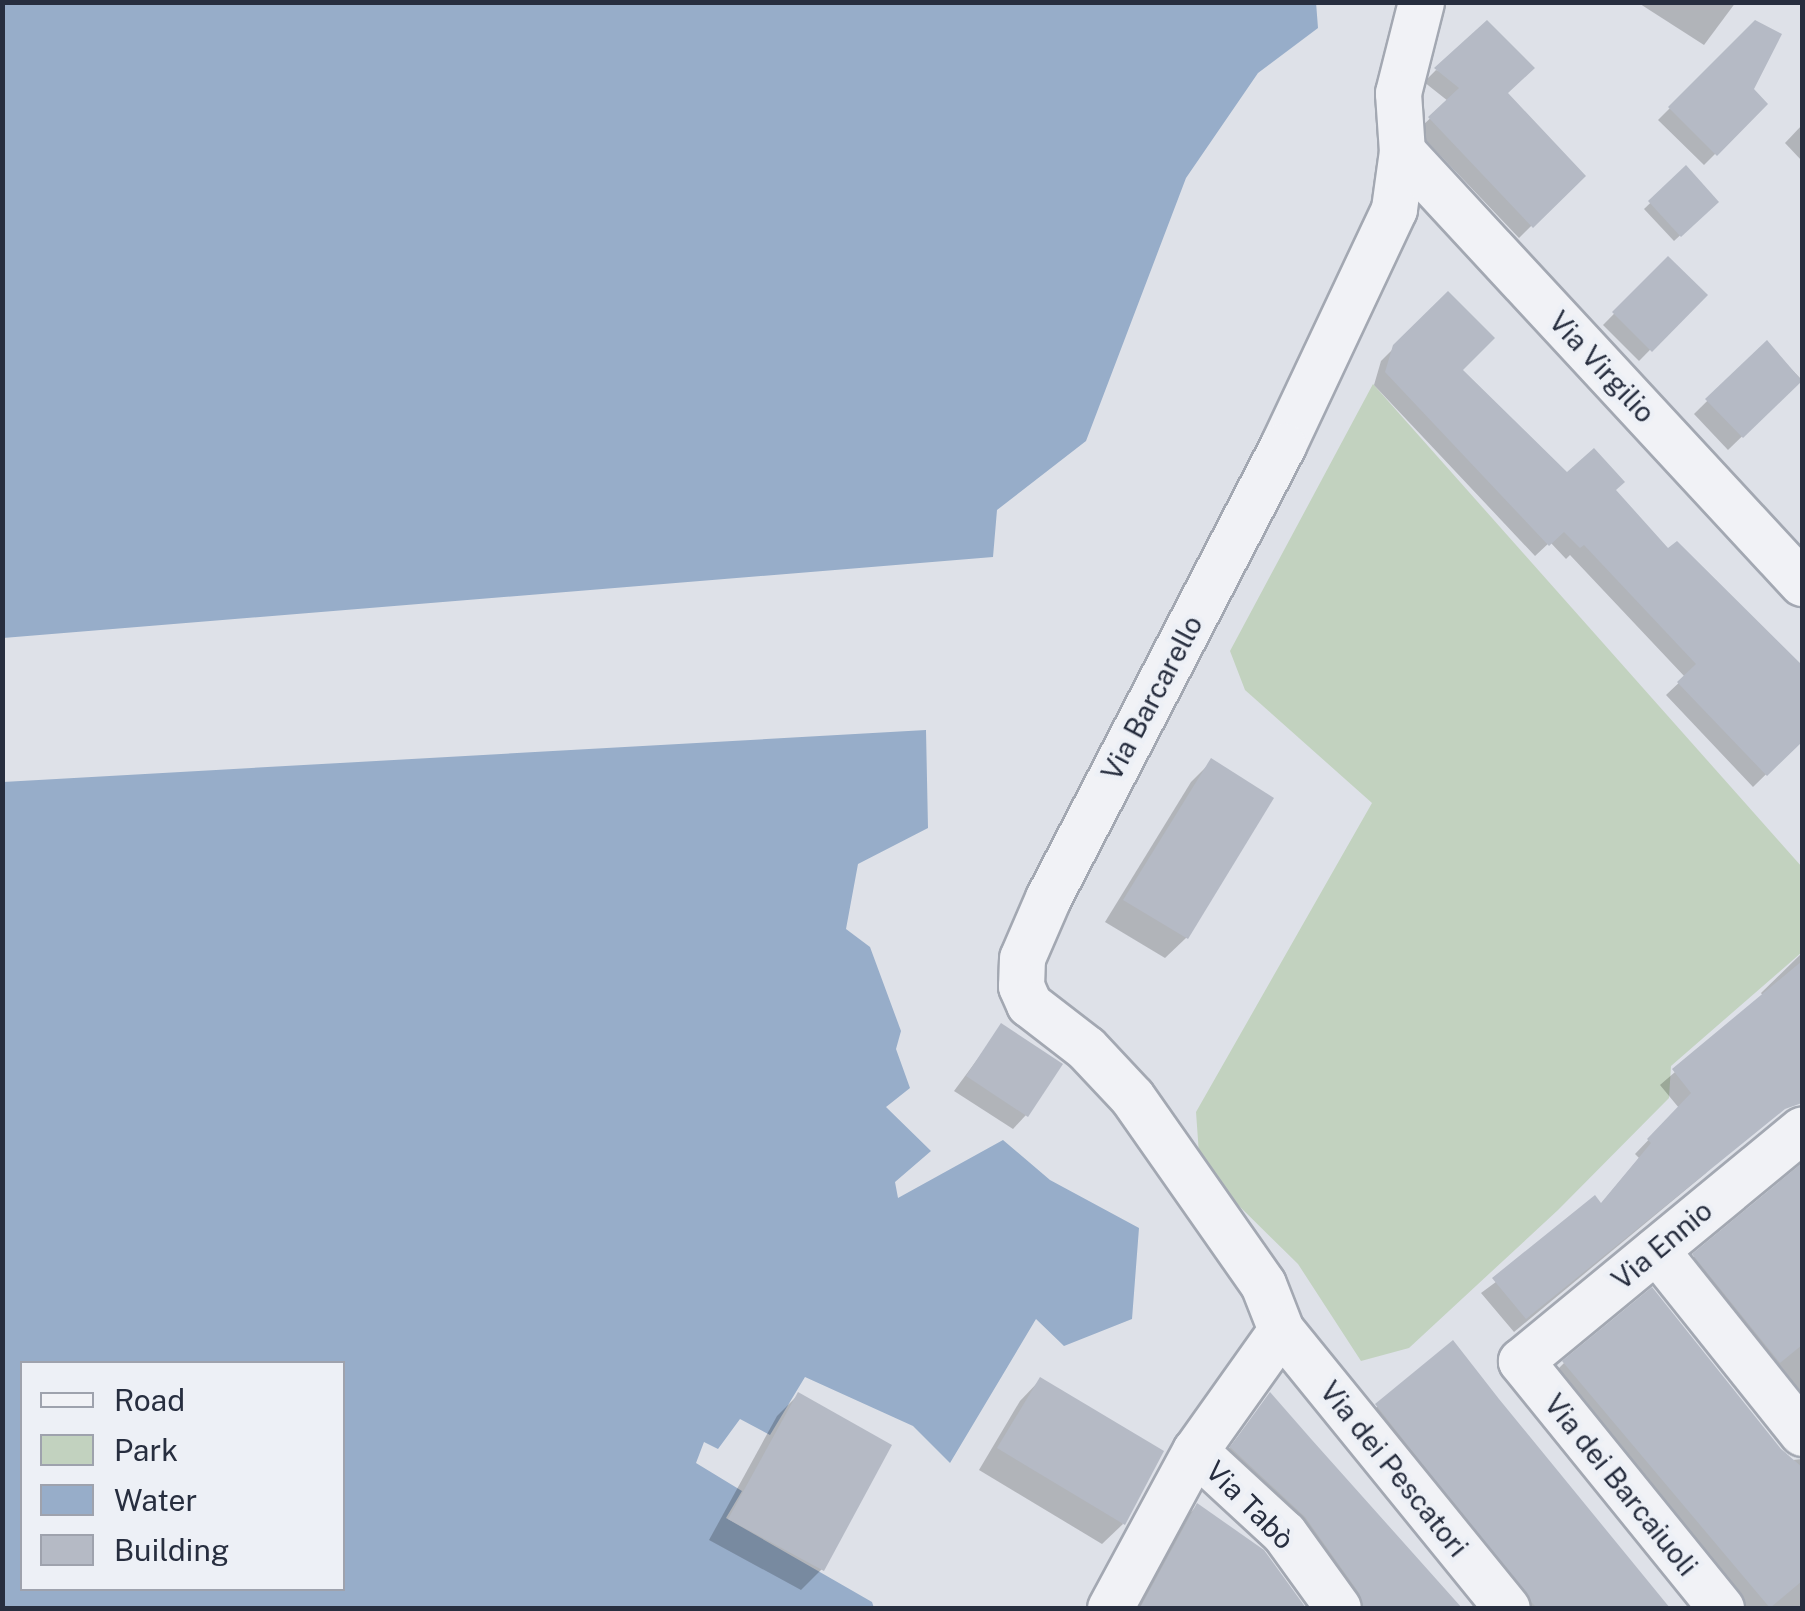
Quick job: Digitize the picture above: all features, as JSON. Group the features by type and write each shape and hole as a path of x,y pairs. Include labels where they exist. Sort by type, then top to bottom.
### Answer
{"street":[{"name":"Via Barcarello","path":"1280,1330 1263,1284 1132,1097 1086,1048 1028,1004 1020,986 1022,958 1070,854 1365,278 1394,209 1402,151 1398,93 1421,2"},
{"name":"Via Virgilio","path":"1402,151 1802,582"},
{"name":"Via Ennio","path":"1521,1361 1802,1129"},
{"path":"1656,1250 1796,1412"},
{"path":"1110,1608 1195,1450 1280,1330"},
{"name":"Via dei Pescatori","path":"1280,1330 1506,1608"},
{"name":"Via dei Barcaiuoli","path":"1521,1361 1721,1608"},
{"name":"Via Tabò","path":"1195,1450 1284,1532 1338,1608"}],"green space":[{"path":"1373,384 1802,867 1802,952 1671,1066 1669,1098 1558,1210 1409,1348 1361,1361 1298,1264 1230,1197 1199,1154 1196,1112 1372,803 1245,690 1230,651"}],"water":[{"path":"3,2 1316,2 1318,28 1258,73 1186,178 1086,441 997,510 993,557 3,638"},
{"path":"926,730 928,828 858,864 846,929 870,947 901,1031 896,1049 910,1088 886,1107 931,1151 895,1182 898,1198 1003,1140 1050,1180 1139,1228 1132,1319 1064,1346 1036,1319 950,1463 913,1426 805,1377 770,1435 740,1419 718,1449 704,1442 696,1463 742,1491 726,1518 872,1602 874,1608 3,1608 3,782"}],"building":[{"path":"1487,20 1535,68 1508,93 1586,176 1533,228 1428,117 1459,88 1434,68"},
{"path":"1755,20 1782,34 1754,89 1768,104 1717,156 1668,107"},
{"path":"1686,165 1719,202 1681,237 1648,201"},
{"path":"1668,256 1708,295 1652,352 1612,312"},
{"path":"1448,291 1495,338 1463,370 1567,472 1594,448 1625,482 1616,490 1668,548 1677,541 1802,665 1802,742 1767,776 1677,682 1696,664 1584,545 1580,548 1564,532 1549,546 1385,372 1393,345"},
{"path":"1767,340 1802,381 1743,438 1705,399"},
{"path":"1211,758 1274,798 1188,939 1123,900"},
{"path":"1802,961 1802,1103 1785,1109 1526,1319 1492,1278 1595,1195 1601,1203 1651,1143 1647,1139 1691,1093 1672,1069"},
{"path":"1001,1023 1063,1064 1028,1117 966,1076"},
{"path":"1802,1163 1802,1345 1780,1363 1692,1254"},
{"path":"1652,1287 1781,1449 1802,1467 1802,1581 1770,1608 1562,1361"},
{"path":"1453,1340 1670,1608 1537,1608 1533,1604 1375,1404"},
{"path":"1040,1377 1164,1451 1125,1525 997,1448"},
{"path":"798,1392 892,1445 824,1571 728,1519"},
{"path":"1270,1392 1462,1608 1364,1608 1359,1593 1305,1517 1230,1447"},
{"path":"1197,1503 1264,1550 1306,1608 1140,1608"}]}
